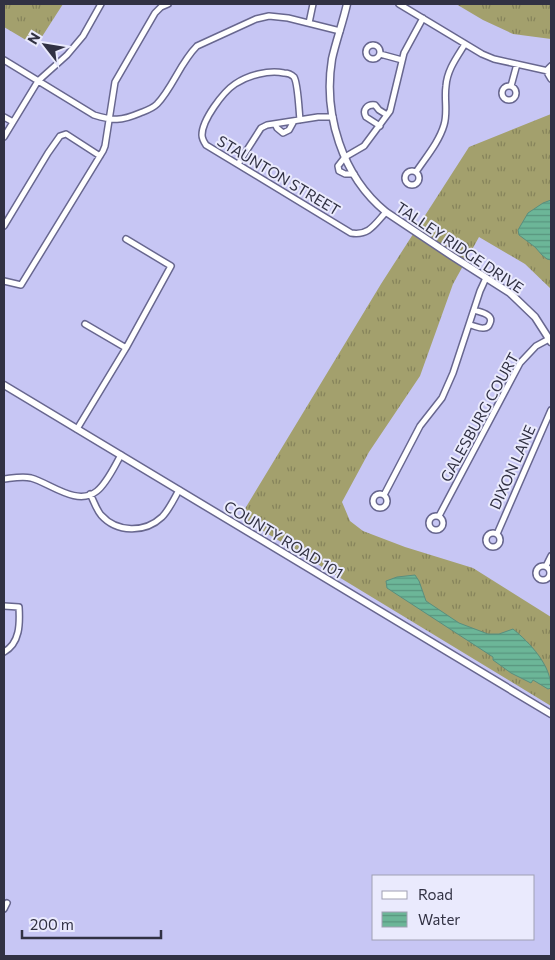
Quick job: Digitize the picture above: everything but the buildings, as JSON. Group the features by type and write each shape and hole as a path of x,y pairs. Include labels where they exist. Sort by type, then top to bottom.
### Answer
{"street":[{"path":"4,137 38,81 72,49 82,36 100,4"},
{"path":"4,281 21,285 100,156 105,146 115,82 155,13 168,4"},
{"path":"309,23 313,4"},
{"name":"TALLEY RIDGE DRIVE","path":"347,4 333,58 330,97 332,117 338,139 354,174 376,204 386,212 510,293 535,317 550,340"},
{"path":"399,4 482,54 494,59 549,69 548,76 551,79"},
{"path":"4,60 94,114 108,119 127,119 156,105 190,53 197,46 256,19 269,16 288,18 340,31"},
{"path":"345,156 364,146 390,111 404,53 422,18"},
{"path":"416,172 444,125 446,110 445,87 448,73 465,44"},
{"path":"380,54 402,60"},
{"path":"511,86 517,64"},
{"name":"STAUNTON STREET","path":"300,120 297,86 294,78 290,74 275,71 268,72 252,76 234,84 223,95 202,129 202,140 206,145 351,233 361,234 368,232 386,212"},
{"path":"380,126 366,117 364,114 366,108 375,105 387,115"},
{"path":"4,117 13,122"},
{"path":"238,164 261,128 267,125 318,117 332,117"},
{"path":"274,124 283,133 289,130 294,121"},
{"path":"4,226 60,136 66,134 100,156"},
{"name":"TALLEY RIDGE DRIVE","path":"345,156 338,166 339,171 345,174 354,174"},
{"path":"77,429 126,348 171,266 126,239"},
{"path":"384,495 420,426 442,398 453,373 486,278"},
{"path":"469,325 487,328 491,323 491,319 487,314 474,310"},
{"path":"85,324 126,348"},
{"name":"GALESBURG COURT","path":"439,516 520,363 536,346 550,340"},
{"name":"COUNTY ROAD 101","path":"4,385 551,714"},
{"name":"DIXON LANE","path":"496,534 551,410"},
{"path":"4,479 28,477 68,494 76,496 90,494 97,491 106,480 120,455"},
{"path":"90,494 97,510 106,520 118,527 133,529 148,526 159,520 168,510 179,490"},
{"path":"546,566 551,556"},
{"path":"4,606 19,607 20,618 19,632 14,643 4,652"},
{"path":"4,908 7,902"}],"green space":[{"path":"4,4 63,4 36,46 4,27"},
{"path":"456,4 551,4 551,39 513,34 483,20"},
{"path":"551,114 551,289 525,264 479,237 453,284 420,376 369,452 342,502 350,521 363,531 405,547 473,568 551,617 551,706 240,517 381,284 469,147"}],"water":[{"path":"551,200 551,260 547,259 519,235 518,230 528,213"},
{"path":"415,575 426,601 459,623 488,634 499,634 513,629 538,655 547,671 551,688 548,689 533,680 531,683 511,673 493,660 493,657 387,588 386,581 397,577"}]}
